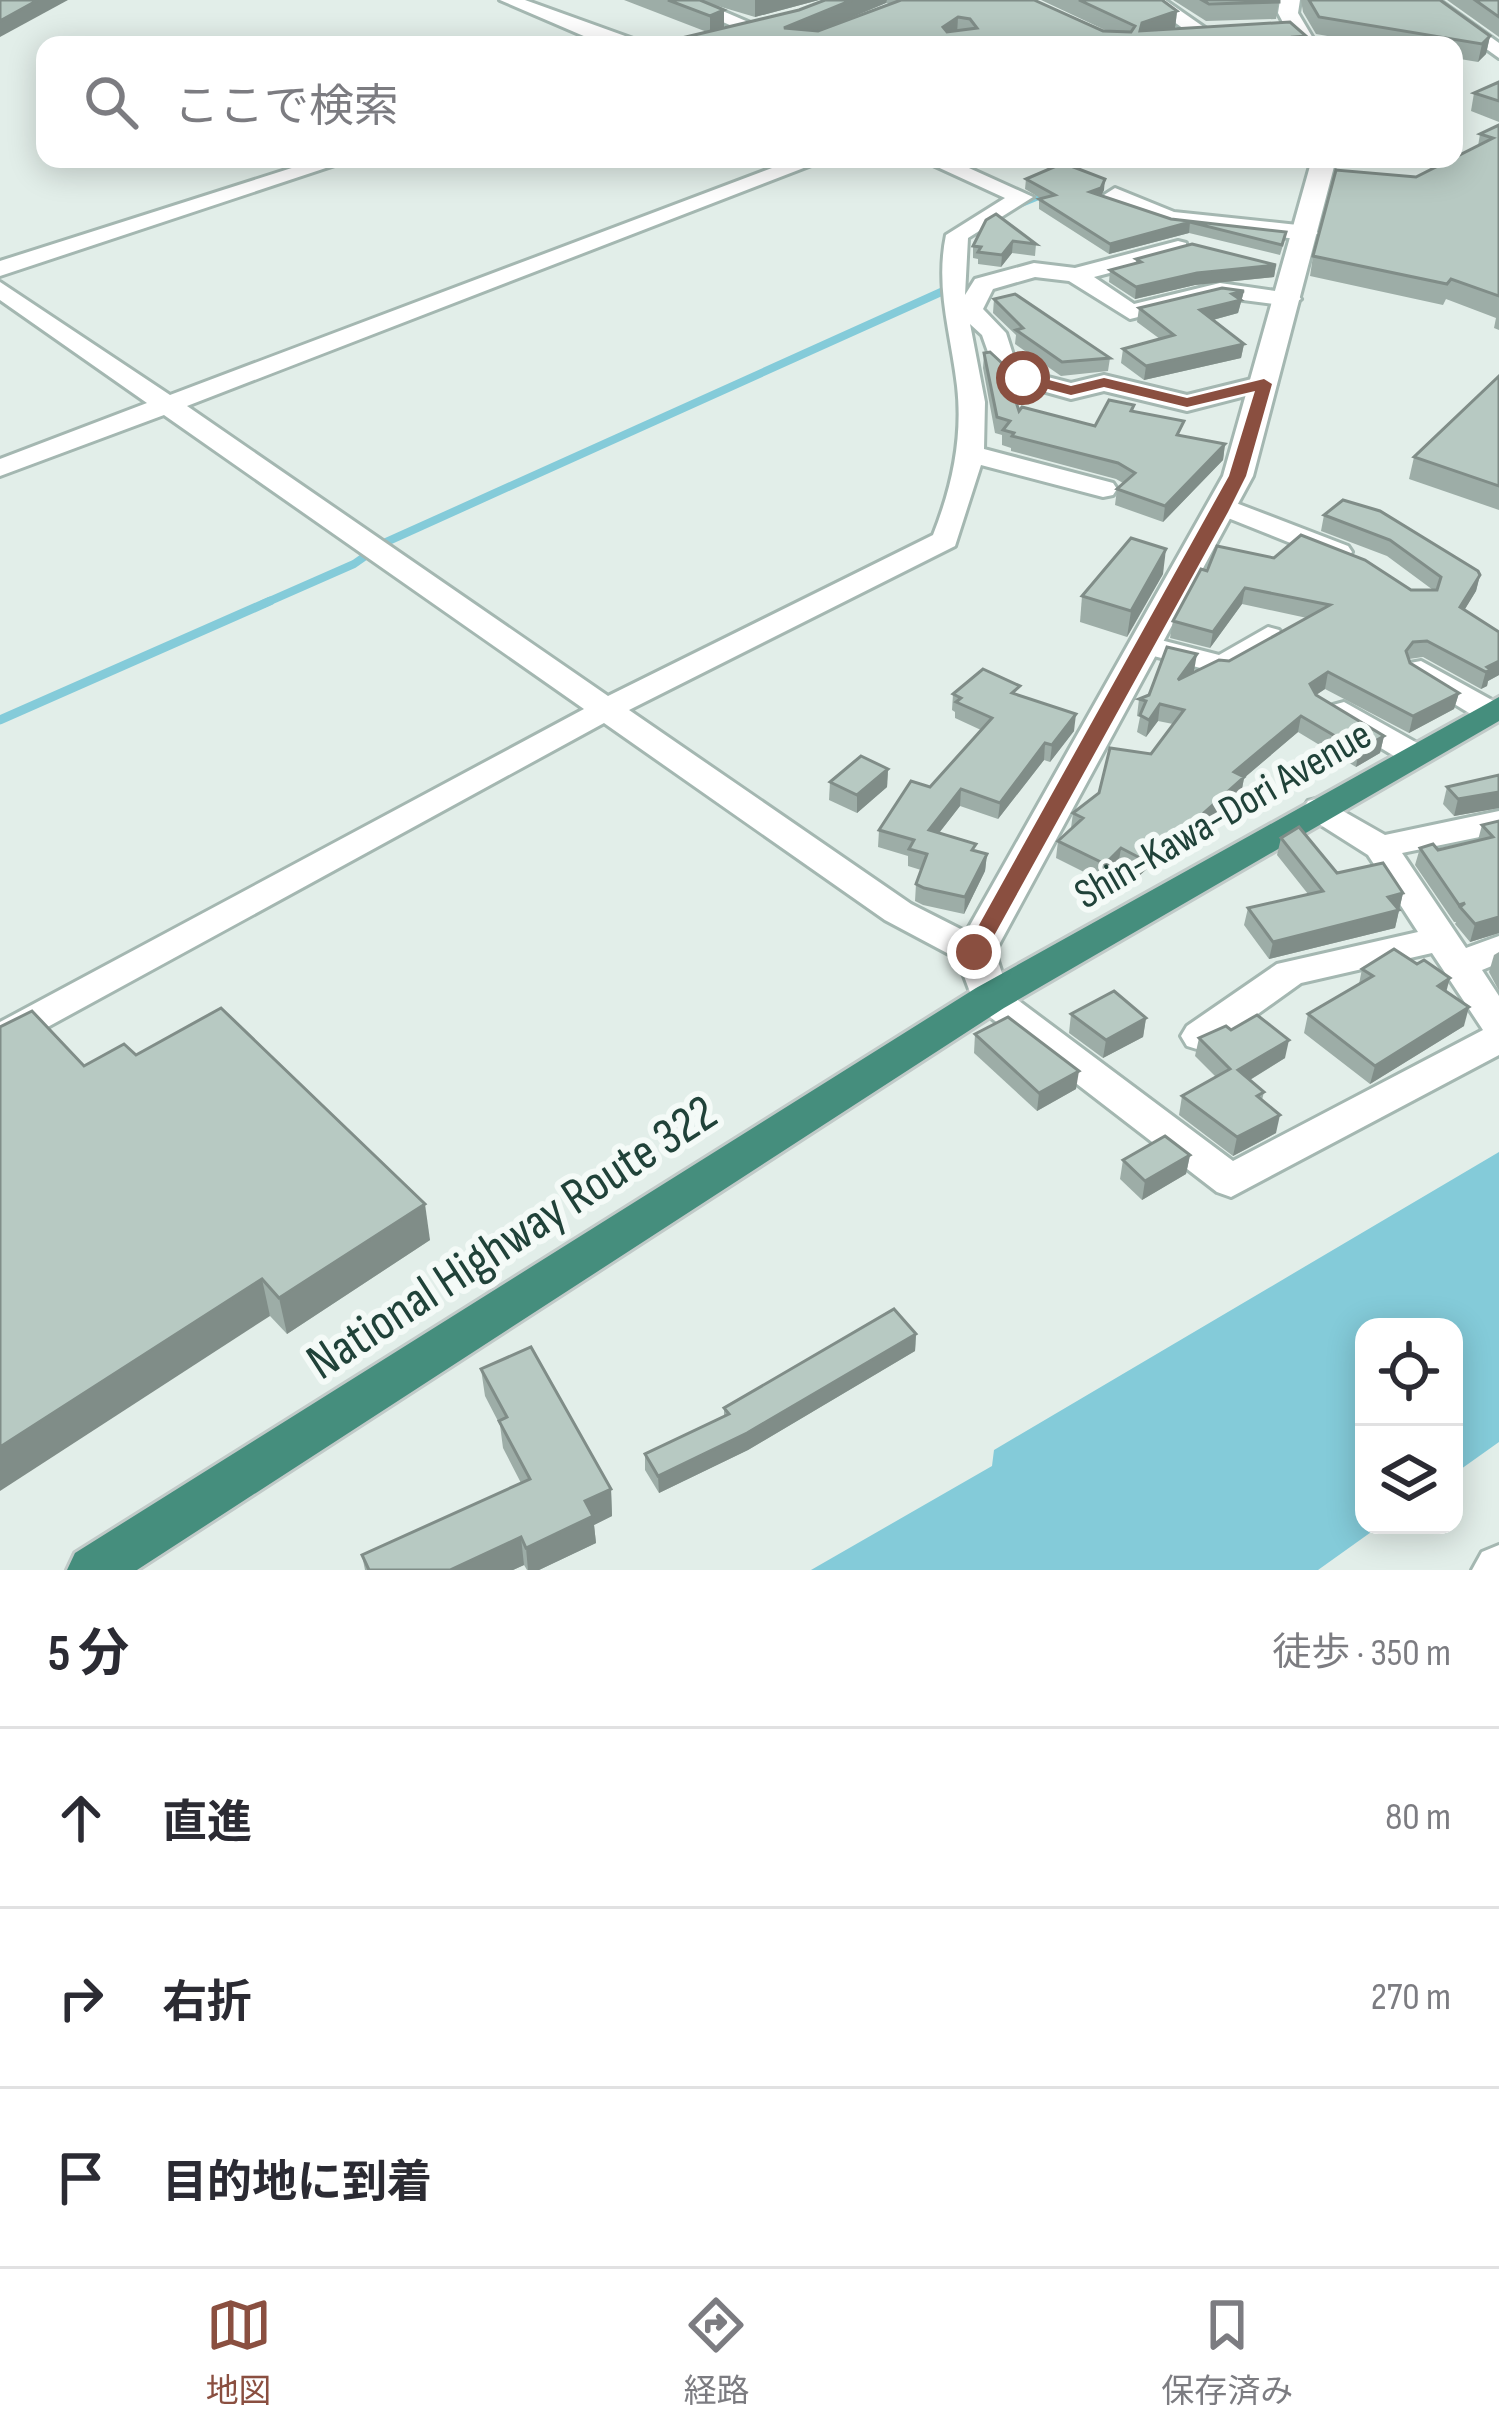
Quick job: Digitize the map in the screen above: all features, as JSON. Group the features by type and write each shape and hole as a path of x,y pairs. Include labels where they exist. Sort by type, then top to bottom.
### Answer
{"highway":[{"name":"Shin-Kawa-Dori Avenue","path":"990,998 1495,709"},
{"name":"National Highway Route 322","path":"93,1570 990,998"}],"street":[{"path":"509,0 600,36"},
{"path":"680,0 766,26 732,36"},
{"path":"1152,0 1201,32"},
{"path":"1290,0 1288,13 1300,36"},
{"path":"1426,0 1499,52"},
{"path":"1272,30 1297,36"},
{"path":"1185,36 1225,31"},
{"path":"0,269 314,168"},
{"path":"0,468 792,168"},
{"path":"0,1039 607,710 945,540 970,454 972,400 951,288 957,235 1022,197 953,168"},
{"path":"974,952 1238,476 1287,278 1307,233 1322,168"},
{"path":"1115,195 1165,224 1307,233"},
{"path":"1212,250 1190,244 1075,275 1034,269 983,284 970,310 994,333 1002,361 1023,378 1071,391 1104,382 1187,403 1264,384"},
{"path":"1075,275 1130,312 1287,278"},
{"path":"0,290 898,912 974,952 990,998 1231,1181 1499,1038"},
{"path":"970,454 1103,489"},
{"path":"1222,506 1374,566"},
{"path":"1145,646 1224,665 1268,636"},
{"path":"1421,670 1495,709"},
{"path":"1327,702 1415,755"},
{"path":"1320,809 1380,847 1499,1024"},
{"path":"1380,847 1499,822"},
{"path":"1200,1036 1290,974 1499,948"}],"water":[{"path":"1499,1152 1499,1442 1463,1468 1463,1318 1355,1318 1355,1534 1368,1534 1318,1570 811,1570 992,1466 994,1450"}],"building":[{"path":"0,0 38,0 0,21"},
{"path":"668,0 700,0 724,10 710,16"},
{"path":"825,0 852,0 784,28 818,31 901,0 1034,0 1103,31 1131,32 1135,26 1079,0 1162,0 1177,11 1142,23 1140,31 1290,22 1306,36 690,36","holes":["958,17 970,19 977,28 947,32 943,27"]},
{"path":"1202,0 1279,0 1279,2 1209,4"},
{"path":"1309,0 1440,0 1490,36 1482,44 1463,41 1463,36 1434,36 1319,17"},
{"path":"1475,0 1499,0 1499,17"},
{"path":"1499,82 1499,101 1474,93"},
{"path":"1499,125 1499,296 1451,279 1447,284 1313,256 1336,170 1416,177 1434,168 1463,168 1463,153 1493,138 1480,134"},
{"path":"1051,168 1076,168 1105,179 1101,188 1090,192 1171,219 1286,232 1282,245 1190,222 1110,244 1039,199 1055,195 1026,179"},
{"path":"996,214 1036,244 1013,241 1002,255 978,252 981,247 973,246 986,220"},
{"path":"1192,244 1276,265 1197,273 1136,287 1110,270"},
{"path":"1222,288 1244,291 1232,294 1241,300 1200,310 1244,344 1146,366 1123,349 1174,335 1139,308"},
{"path":"1015,294 1110,358 1062,362 1016,330 1023,328 994,299"},
{"path":"990,352 1004,365 1019,411 1022,407 1095,426 1109,400 1134,405 1131,411 1184,421 1177,435 1225,444 1165,506 1117,489 1135,473 1118,463 1003,430 1010,421 997,417 984,353"},
{"path":"1499,376 1499,486 1414,457"},
{"path":"1343,500 1380,511 1478,571 1460,607 1499,632 1499,661 1486,672 1427,641 1413,642 1406,651 1410,663 1459,693 1413,716 1328,672 1310,684 1316,695 1384,736 1359,750 1301,716 1234,772 1244,777 1160,852 1152,848 1142,859 1121,848 1105,864 1058,841 1083,818 1073,813 1099,793 1110,748 1151,754 1184,710 1160,704 1149,720 1140,715 1146,701 1139,699 1149,695 1167,647 1197,654 1178,680 1219,660 1229,661 1330,605 1245,588 1213,632 1173,621 1201,569 1207,571 1217,546 1274,558 1301,535 1365,560 1411,590 1437,590 1441,577 1390,540 1324,515"},
{"path":"1131,538 1166,549 1131,611 1082,596"},
{"path":"983,669 1020,686 1012,693 1076,714 1052,745 1045,743 1000,803 961,789 929,830 976,844 972,850 987,854 965,897 916,884 927,854 909,849 914,840 879,830 911,781 930,787 992,718 956,702 961,698 953,694"},
{"path":"861,756 888,769 857,795 830,782"},
{"path":"1499,775 1499,792 1458,799 1447,787"},
{"path":"1499,821 1499,917 1475,924 1460,907 1465,903 1459,905 1420,848 1433,844 1438,850 1493,837 1482,825"},
{"path":"1299,827 1337,873 1383,863 1403,893 1388,897 1399,910 1273,942 1248,908 1323,891 1281,838"},
{"path":"1394,949 1417,964 1424,960 1450,978 1438,986 1469,1007 1375,1066 1308,1014 1373,976 1362,969"},
{"path":"1114,991 1146,1018 1106,1040 1071,1014"},
{"path":"221,1008 425,1204 279,1298 262,1279 0,1447 0,1027 32,1011 84,1066 124,1044 136,1055"},
{"path":"1257,1015 1289,1040 1238,1070 1264,1092 1257,1096 1280,1115 1237,1137 1182,1096 1230,1069 1199,1038 1226,1026 1231,1030"},
{"path":"1008,1017 1079,1071 1039,1093 975,1034"},
{"path":"1165,1136 1190,1155 1145,1181 1123,1160"},
{"path":"894,1309 916,1334 747,1433 658,1476 645,1454 729,1414 724,1408"},
{"path":"531,1347 611,1489 585,1501 593,1516 526,1548 521,1537 450,1570 369,1570 362,1555 530,1479 499,1421 507,1417 481,1369"}],"waterway":[{"path":"1058,168 1063,170"},
{"path":"1012,208 1046,194"},
{"path":"263,604 354,564 384,543 950,288"},
{"path":"0,720 270,601"}],"route":[{"path":"974,952 1220,512 1238,476 1264,384 1187,403 1104,382 1071,391 1023,378"}]}
